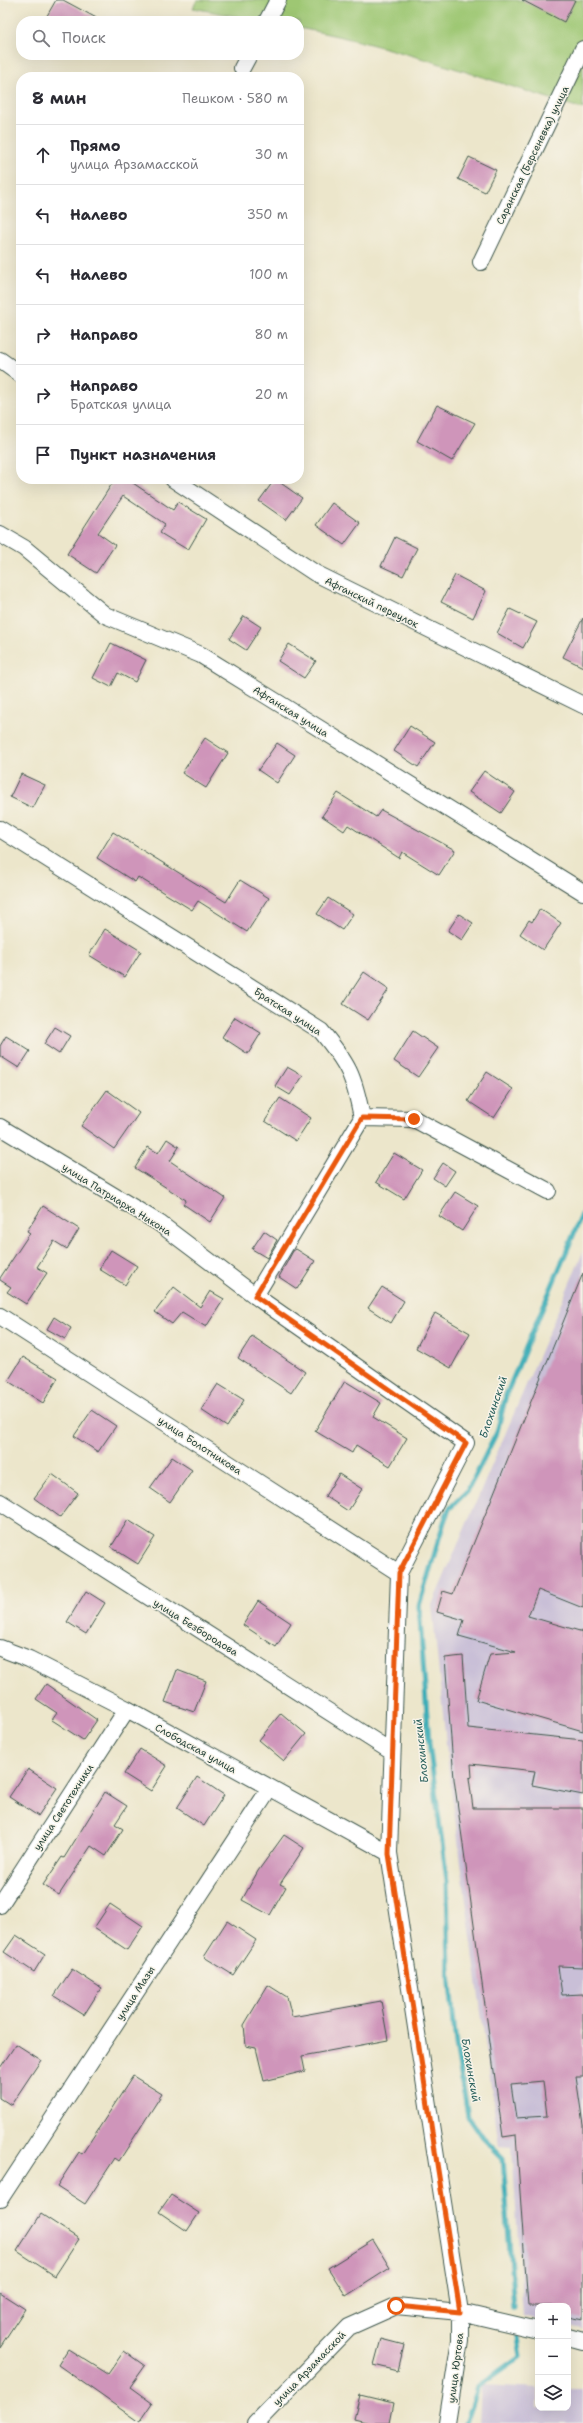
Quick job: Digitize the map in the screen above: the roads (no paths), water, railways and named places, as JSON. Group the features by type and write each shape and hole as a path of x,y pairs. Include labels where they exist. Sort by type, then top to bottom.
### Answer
{"street":[{"path":"270,16 278,0"},
{"name":"Саранская (Берсеневка) улица","path":"481,262 583,49"},
{"path":"0,360 16,371"},
{"name":"Афганский переулок","path":"180,484 315,574 583,705"},
{"name":"Афганская улица","path":"0,534 24,548 105,615 201,655 583,892"},
{"name":"Братская улица","path":"0,829 321,1031 343,1059 356,1084 362,1118"},
{"path":"255,1296 362,1118 414,1119 548,1191"},
{"name":"улица Патриарха Никона","path":"0,1127 159,1223 255,1296 466,1443 399,1573"},
{"name":"улица Болотникова","path":"0,1316 399,1573"},
{"name":"улица Безбородова","path":"0,1502 392,1752"},
{"name":"улица Юртова","path":"399,1573 389,1854 460,2312 460,2340 447,2423"},
{"name":"Слободская улица","path":"0,1648 29,1659 127,1709 389,1854"},
{"name":"улица Светотехники","path":"0,1905 127,1709"},
{"name":"улица Мазы","path":"0,2199 270,1788"},
{"name":"улица Арзамасской","path":"256,2423 349,2327 396,2306 460,2312 535,2329"},
{"path":"571,2338 583,2340"}],"waterway":[{"name":"Блохинский","path":"514,2308 503,2158 483,2138 468,2116 456,2045 449,1973 447,1881 429,1743 419,1606 449,1509 468,1490 497,1432 506,1395 583,1212"},
{"name":"Блохинский","path":"466,2423 478,2387 520,2357 517,2337"}]}
